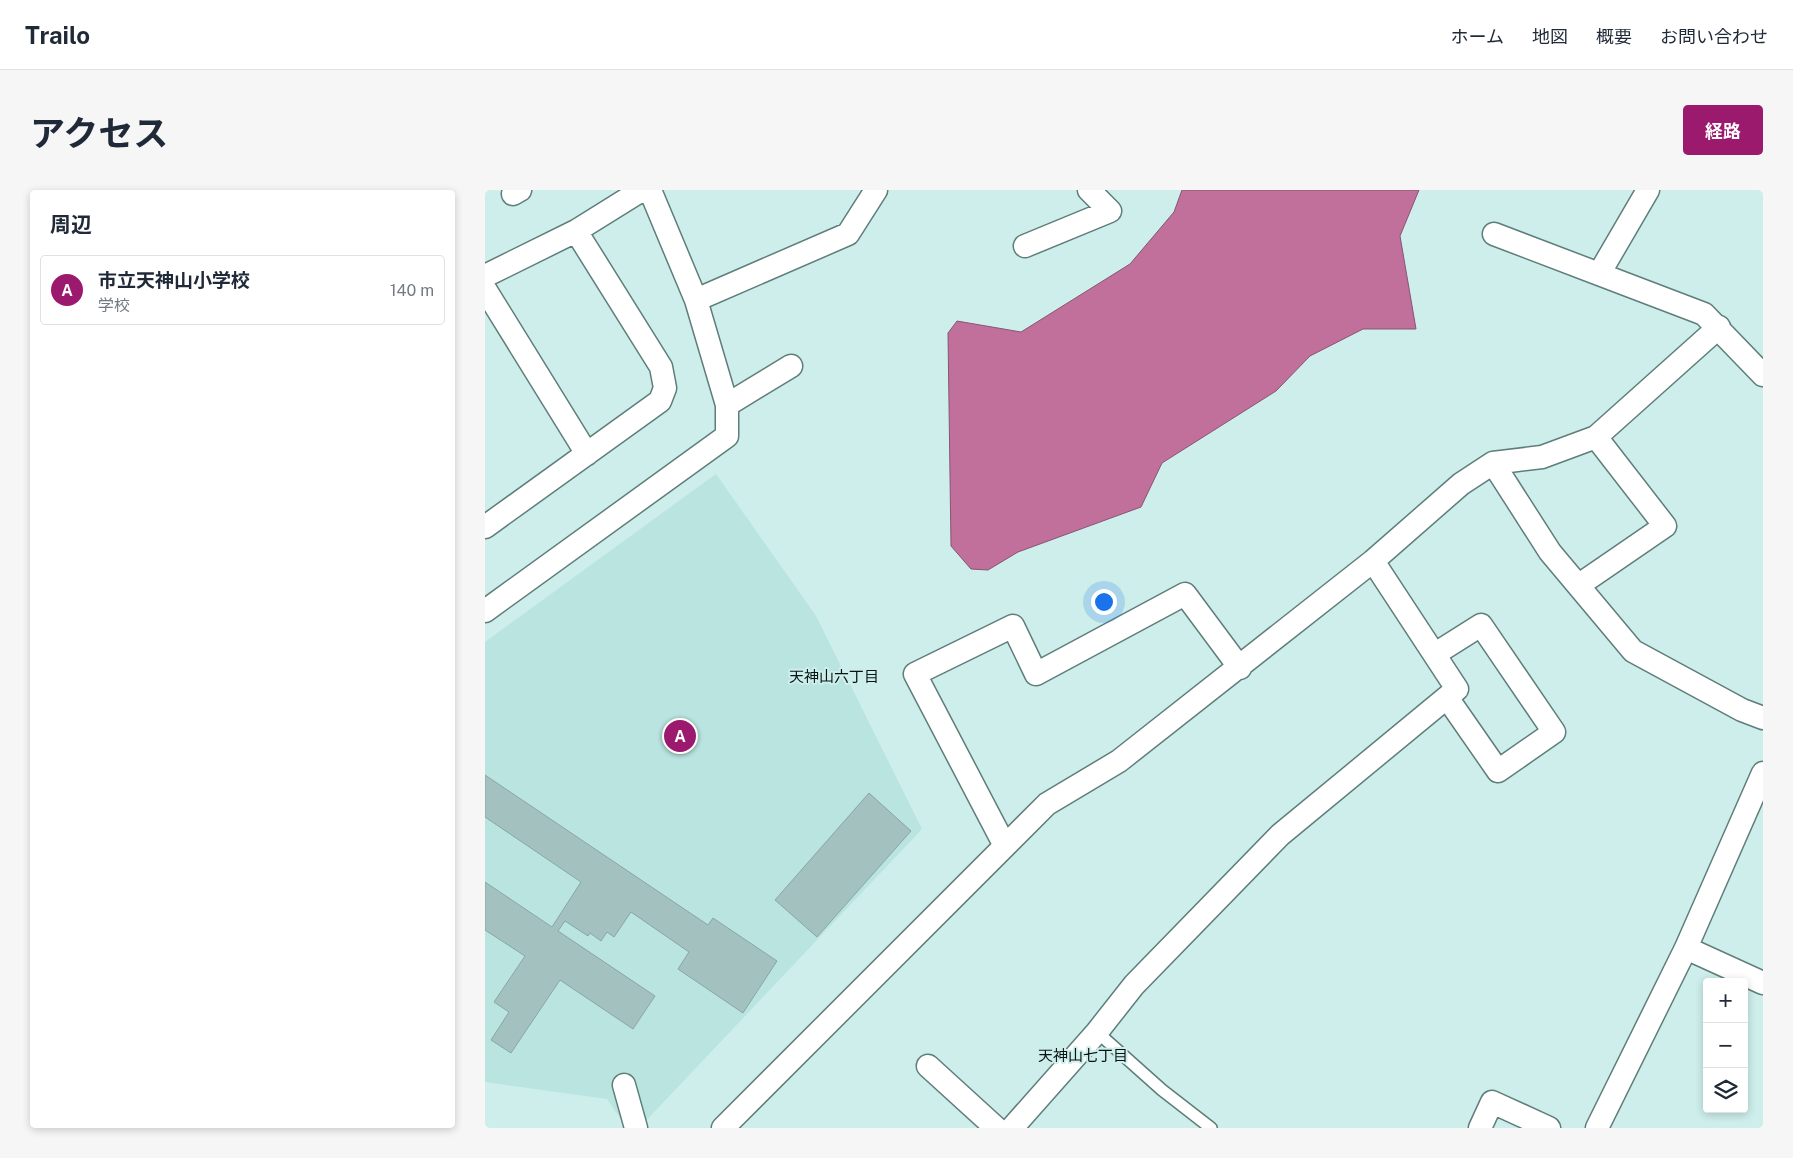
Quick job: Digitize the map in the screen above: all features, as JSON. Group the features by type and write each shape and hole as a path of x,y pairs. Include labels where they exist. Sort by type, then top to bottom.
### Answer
{"street":[{"path":"485,276 576,231 642,190"},
{"path":"485,610 727,436 727,405 696,300 650,190"},
{"path":"696,300 848,234 876,190"},
{"path":"1025,246 1110,211 1089,190"},
{"path":"1599,274 1648,190"},
{"path":"485,527 660,401 665,388 661,366 576,231"},
{"path":"1494,234 1704,314 1719,327 1763,375"},
{"path":"485,289 587,454"},
{"path":"723,1128 1047,804 1119,762 1373,561 1461,484 1493,463 1542,456 1596,437 1719,327"},
{"path":"727,405 791,366"},
{"path":"1579,585 1665,526 1596,437"},
{"path":"1493,463 1550,552 1633,651 1742,710 1763,718"},
{"path":"1012,1128 1097,1032 1134,985 1280,836 1448,699 1457,689 1373,561"},
{"path":"1005,846 915,674 1013,626 1037,674 1185,594 1240,668"},
{"path":"1435,654 1481,625 1554,732 1498,770 1448,699"},
{"path":"1597,1128 1686,948 1763,773"},
{"path":"1686,948 1763,983"},
{"path":"928,1066 996,1128"},
{"path":"624,1085 636,1128"},
{"path":"1480,1128 1492,1102 1549,1128"}],"lane":[{"path":"1097,1032 1162,1090 1211,1128"}],"shaded area":[{"path":"1182,190 1419,190 1400,236 1416,329 1363,329 1310,356 1276,391 1162,463 1141,507 1018,552 988,570 971,569 951,546 948,333 957,321 1021,332 1130,264 1174,212"},
{"path":"716,474 816,616 922,829 639,1128 627,1128 607,1099 485,1082 485,642"}],"building":[{"path":"485,775 708,925 713,918 777,961 743,1013 678,969 689,952 631,912 614,937 607,932 601,941 590,933 588,936 565,921 558,931 655,996 633,1029 560,980 511,1053 491,1040 509,1012 494,1002 525,956 485,930 485,882 552,927 581,882 485,817"},
{"path":"869,793 911,831 817,937 775,900"}],"place":[{"name":"市立天神山小学校","path":"680,736"}],"district":[{"name":"天神山六丁目","path":"834,676"},
{"name":"天神山七丁目","path":"1083,1055"}]}
